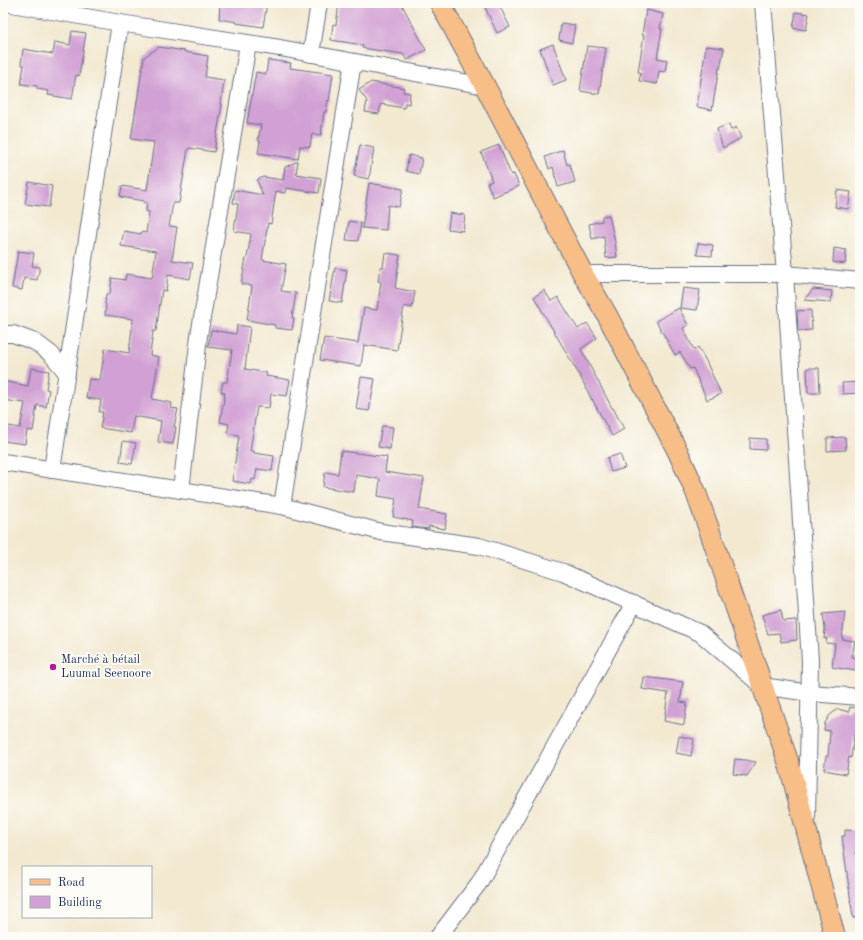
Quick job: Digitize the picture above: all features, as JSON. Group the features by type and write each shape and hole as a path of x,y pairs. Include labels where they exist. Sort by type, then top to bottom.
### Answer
{"main road":[{"path":"440,3 583,274 607,314 678,452 692,484 709,529 788,761 835,937"}],"street":[{"path":"6,3 311,54 485,86"},
{"path":"311,54 319,3"},
{"path":"763,3 785,274 810,661 807,829"},
{"path":"52,470 120,23"},
{"path":"181,490 200,336 248,44"},
{"path":"282,506 353,62"},
{"path":"583,274 785,274 860,281"},
{"path":"3,334 13,334 35,342 51,354 67,373"},
{"path":"3,462 282,506 381,532 479,546 563,572 700,633 762,686 810,693 860,696"},
{"path":"438,937 479,882 634,603"}],"building":[{"path":"220,3 267,3 263,27 219,19"},
{"path":"339,3 401,3 426,50 407,60 403,54 362,48 363,45 331,40 333,24 336,25"},
{"path":"483,3 498,3 510,27 497,33"},
{"path":"646,10 663,14 657,58 667,60 665,72 659,71 657,84 639,81 641,73 638,72 644,35 642,35"},
{"path":"796,12 809,14 806,30 793,28"},
{"path":"561,23 575,25 572,43 559,40"},
{"path":"72,31 86,33 79,76 76,75 72,99 48,95 49,91 37,89 37,86 21,84 24,65 21,64 23,49 53,54 55,42 70,45"},
{"path":"553,44 566,80 553,85 540,49"},
{"path":"587,46 606,48 599,94 580,91"},
{"path":"706,46 724,48 712,110 697,107"},
{"path":"159,47 208,56 205,77 224,80 222,104 214,152 190,148 188,149 179,203 173,203 169,226 177,227 172,260 193,263 190,279 168,275 166,291 162,290 156,331 153,331 150,355 159,357 152,399 172,403 171,408 178,409 174,427 176,427 173,444 158,442 161,421 134,416 131,433 100,428 103,412 99,412 101,400 86,398 89,379 100,380 105,349 129,353 133,319 105,315 106,294 110,294 112,278 125,280 126,274 152,278 156,251 121,246 124,231 141,234 141,232 146,233 149,212 146,211 147,203 143,202 144,201 120,197 122,186 147,190 154,142 131,139 144,57"},
{"path":"268,60 291,63 290,68 333,74 329,101 328,100 326,112 324,112 321,135 312,134 310,147 300,146 298,159 258,153 260,141 258,140 261,125 247,123 256,72 266,74"},
{"path":"371,82 404,88 403,92 410,93 409,104 405,103 404,108 381,104 379,114 365,112 367,101 359,90"},
{"path":"729,124 731,130 736,127 741,138 723,148 717,129"},
{"path":"360,145 374,148 369,179 354,176"},
{"path":"499,145 511,175 514,174 519,186 493,197 487,183 492,181 481,152"},
{"path":"563,150 567,165 570,164 575,182 558,187 553,167 549,169 545,157"},
{"path":"409,155 422,158 419,174 406,171"},
{"path":"298,161 296,174 321,178 319,193 286,188 285,193 276,191 271,224 268,223 262,260 286,264 281,291 296,293 292,318 294,318 292,330 275,328 275,325 247,320 252,286 241,284 251,234 234,231 238,204 233,203 235,190 263,195 257,180 263,177 283,180 285,167"},
{"path":"29,182 52,186 49,207 25,204"},
{"path":"369,183 403,189 399,207 388,205 386,230 362,228"},
{"path":"837,190 851,192 848,209 835,207"},
{"path":"450,213 465,215 463,231 448,229"},
{"path":"609,215 617,257 606,258 604,236 592,239 589,224 602,221 602,216"},
{"path":"349,221 361,223 358,241 346,240"},
{"path":"698,243 713,245 712,256 697,255"},
{"path":"834,248 846,250 845,264 833,262"},
{"path":"18,251 34,253 32,266 40,267 37,280 24,278 22,290 12,288"},
{"path":"385,253 400,255 395,288 415,292 412,308 404,306 397,350 364,345 361,366 320,360 324,338 358,343 364,308 377,310 381,282 378,281 380,267 383,267"},
{"path":"335,268 347,270 342,303 329,301"},
{"path":"683,288 700,290 697,310 680,308"},
{"path":"813,289 832,291 831,302 804,300"},
{"path":"544,290 551,301 558,297 578,329 587,323 597,338 581,349 624,429 612,436 581,378 534,297"},
{"path":"679,308 688,325 683,328 694,350 698,347 721,394 707,400 693,368 690,369 680,352 675,355 656,321"},
{"path":"811,310 812,330 798,331 797,311"},
{"path":"237,325 250,327 245,369 267,373 266,376 290,380 287,396 271,394 269,408 257,407 250,451 274,456 272,471 257,469 255,480 252,479 251,484 232,481 239,436 227,433 229,424 220,422 225,393 221,392 223,382 227,382 232,350 208,347 211,330 236,334"},
{"path":"31,368 49,371 46,389 49,390 46,407 37,405 33,431 27,430 25,444 3,441 3,425 20,428 25,403 3,400 3,381 28,386"},
{"path":"807,368 819,368 820,393 808,393"},
{"path":"361,377 375,379 369,411 356,409"},
{"path":"860,382 860,393 843,394 842,383"},
{"path":"382,426 393,427 390,449 378,447"},
{"path":"845,437 846,450 827,451 827,438"},
{"path":"750,438 766,439 766,450 750,449"},
{"path":"123,441 136,443 132,464 120,462"},
{"path":"341,451 387,457 385,472 424,478 419,509 447,514 445,529 429,526 429,529 412,527 413,521 393,517 396,499 378,496 380,479 356,475 354,492 323,487 325,472 338,474"},
{"path":"620,454 625,468 611,472 607,458"},
{"path":"781,610 783,621 796,620 797,640 781,642 779,633 768,634 762,615"},
{"path":"845,612 842,639 855,641 852,657 859,658 856,671 832,667 835,644 826,643 827,638 824,639 825,629 823,614"},
{"path":"644,677 683,682 680,702 687,703 684,725 664,721 668,693 642,689"},
{"path":"850,707 860,709 860,729 857,729 856,735 854,735 851,758 849,757 846,774 824,770 826,756 828,756 830,731 824,730 825,723 830,715 838,709 849,712"},
{"path":"679,736 694,739 691,756 676,753"},
{"path":"735,759 756,762 747,776 733,774"},
{"path":"845,830 858,831 856,854 860,853 860,917 853,918 842,836 845,836"}],"place":[{"name":"Marché à bétail Luumal Seenoore","path":"53,667"}]}
